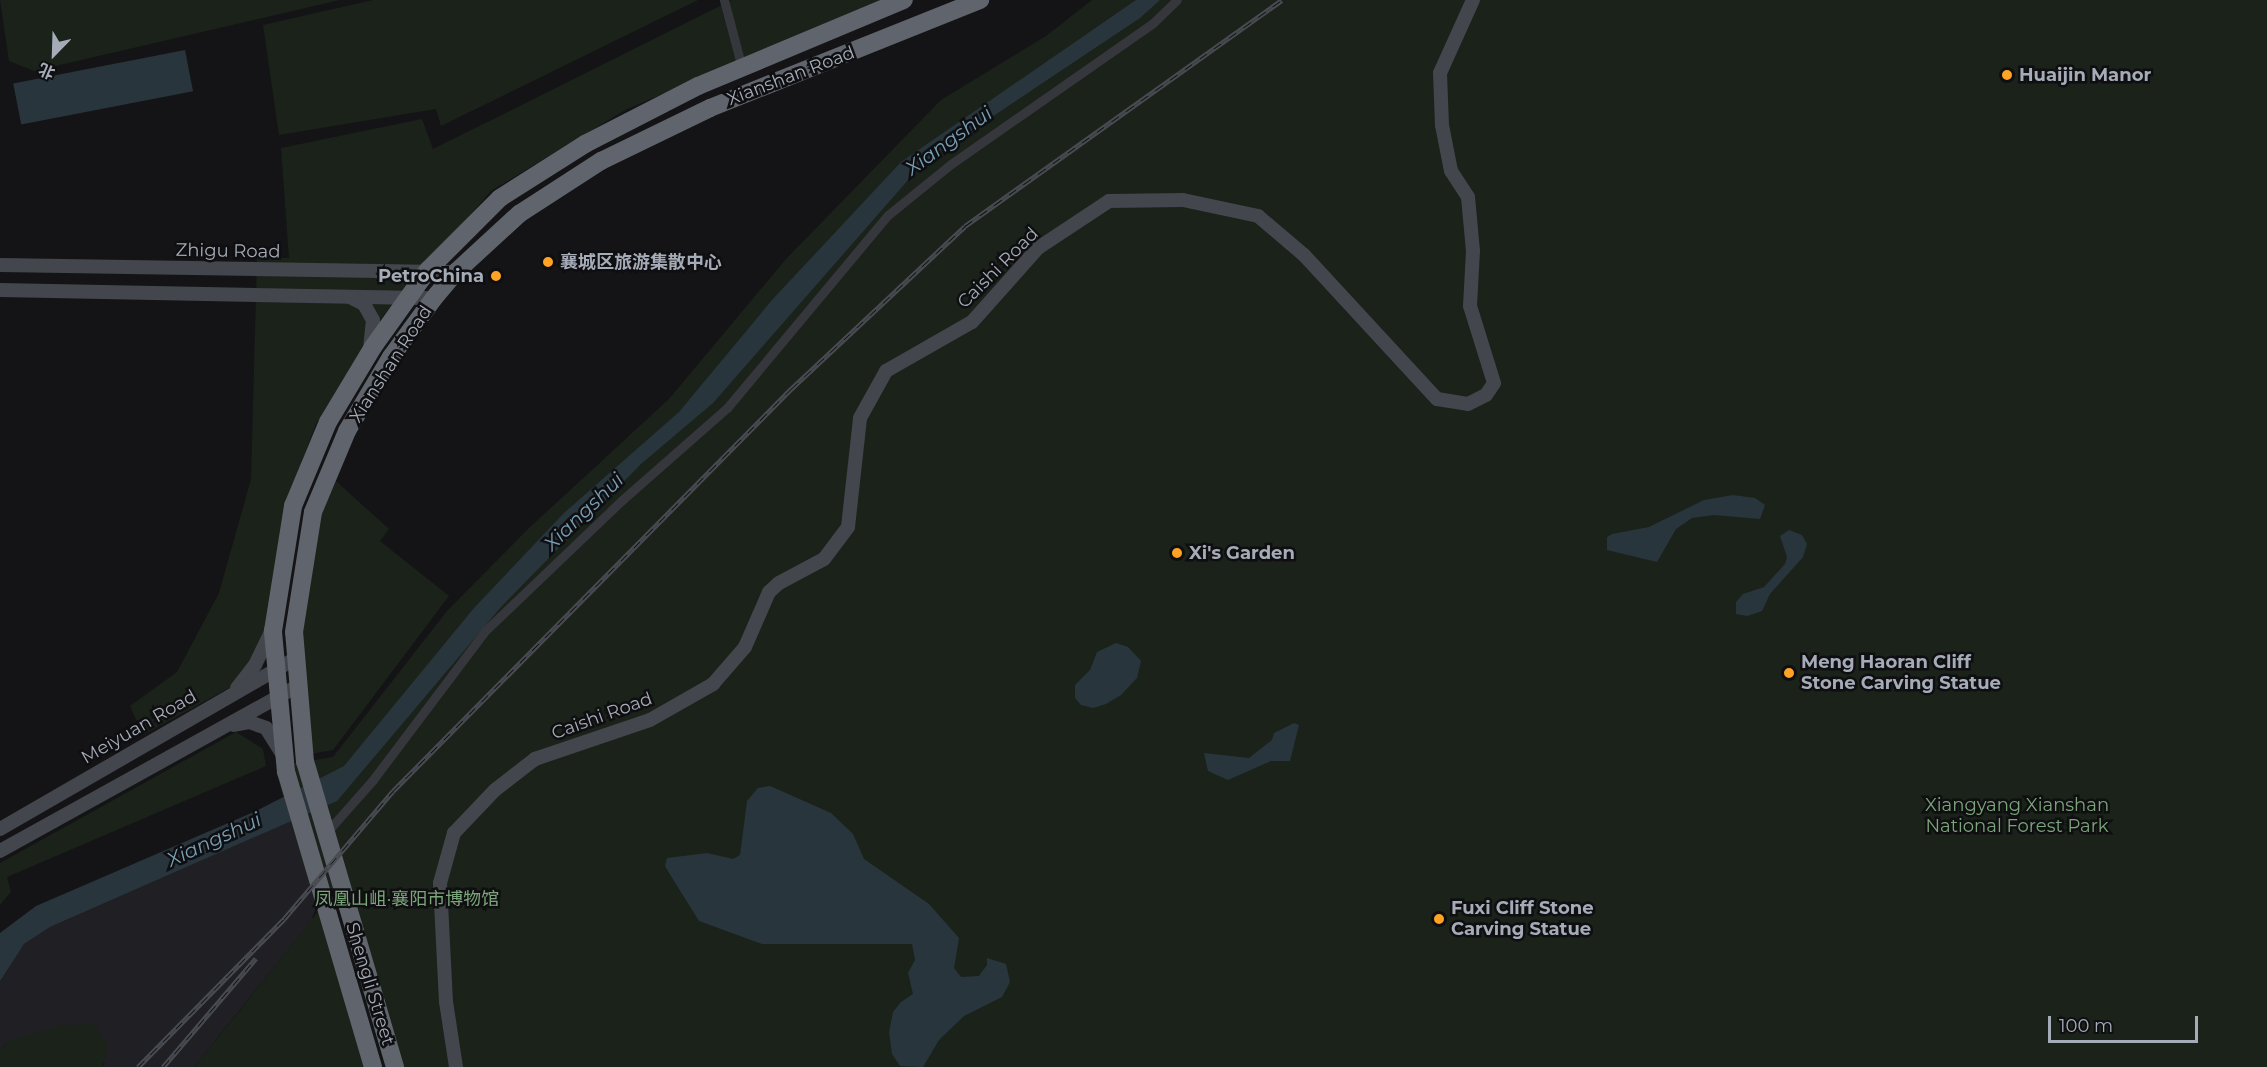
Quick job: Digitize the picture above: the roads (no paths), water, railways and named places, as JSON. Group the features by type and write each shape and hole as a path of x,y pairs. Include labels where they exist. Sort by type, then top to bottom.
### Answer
{"highway":[{"name":"Xianshan Road","path":"285,765 274,626 293,506 328,422 370,352 428,270 500,198 585,144 742,68 904,0"},
{"name":"Xianshan Road","path":"305,762 294,632 313,512 347,431 391,357 456,272 519,214 601,160 710,108 980,0"},
{"name":"Shengli Street","path":"305,762 395,1067"},
{"name":"Shengli Street","path":"285,765 301,829 373,1067"}],"street":[{"path":"724,0 742,68"},
{"path":"323,829 372,781 484,632 621,501 726,408 888,215 951,164 1153,23 1177,0"},
{"name":"Caishi Road","path":"456,1067 446,1002 440,883 454,833 495,790 535,759 650,720 713,684 746,647 770,592 779,583 824,559 848,527 860,418 886,371 972,322 1038,248 1109,201 1183,200 1258,216 1304,255 1437,399 1468,405 1486,395 1494,383 1470,306 1473,251 1468,197 1451,171 1442,125 1440,73 1473,0"},
{"path":"407,271 429,260 470,227"},
{"name":"Zhigu Road","path":"0,265 456,272"},
{"path":"0,290 434,298"},
{"path":"345,295 364,304 373,320 370,352"},
{"path":"233,693 255,665 274,626"},
{"name":"Meiyuan Road","path":"0,829 296,658"},
{"path":"0,851 298,686"},
{"path":"221,728 249,722 266,728 285,765"}],"water":[{"name":"Xiangshui","path":"1136,0 1160,0 1140,18 923,163 713,403 641,464 501,607 337,801 50,927 24,944 0,981 0,933 36,906 256,811 344,766 474,608 564,513 679,412 772,300 901,162"},
{"path":"185,50 193,91 21,125 13,83"},
{"path":"1733,495 1755,498 1765,505 1760,519 1714,515 1692,518 1676,529 1657,562 1607,550 1607,537 1612,534 1649,527 1704,500"},
{"path":"1789,530 1802,535 1807,544 1803,557 1770,594 1762,611 1747,616 1736,614 1736,602 1743,594 1764,587 1785,564 1787,557 1780,536"},
{"path":"1116,643 1128,647 1141,661 1137,678 1121,695 1106,704 1093,708 1081,705 1075,698 1075,685 1090,670 1097,652"},
{"path":"1294,723 1299,725 1290,761 1271,761 1228,780 1208,771 1204,753 1249,758 1272,740 1274,733"},
{"path":"770,786 831,813 853,834 864,859 929,904 959,938 954,968 961,977 979,976 987,965 987,958 1006,964 1010,982 1002,997 964,1016 939,1040 923,1067 900,1066 892,1054 889,1032 893,1012 901,1002 913,994 908,973 915,960 912,944 762,944 699,921 665,866 667,858 707,853 733,859 740,855 747,801 758,788"}],"railway":[{"path":"138,1067 284,919 393,791 791,389 965,226 1282,0"},
{"path":"163,1067 256,958"}],"place":[{"name":"Huaijin Manor","path":"2007,75"},
{"name":"襄城区旅游集散中心","path":"548,262"},
{"name":"PetroChina","path":"496,276"},
{"name":"Xi's Garden","path":"1177,553"},
{"name":"Meng Haoran Cliff Stone Carving Statue","path":"1789,673"},
{"name":"Fuxi Cliff Stone Carving Statue","path":"1439,919"}],"park label":[{"name":"Xiangyang Xianshan National Forest Park","path":"2017,816"},
{"name":"凤凰山岨·襄阳市博物馆","path":"407,899"}]}
